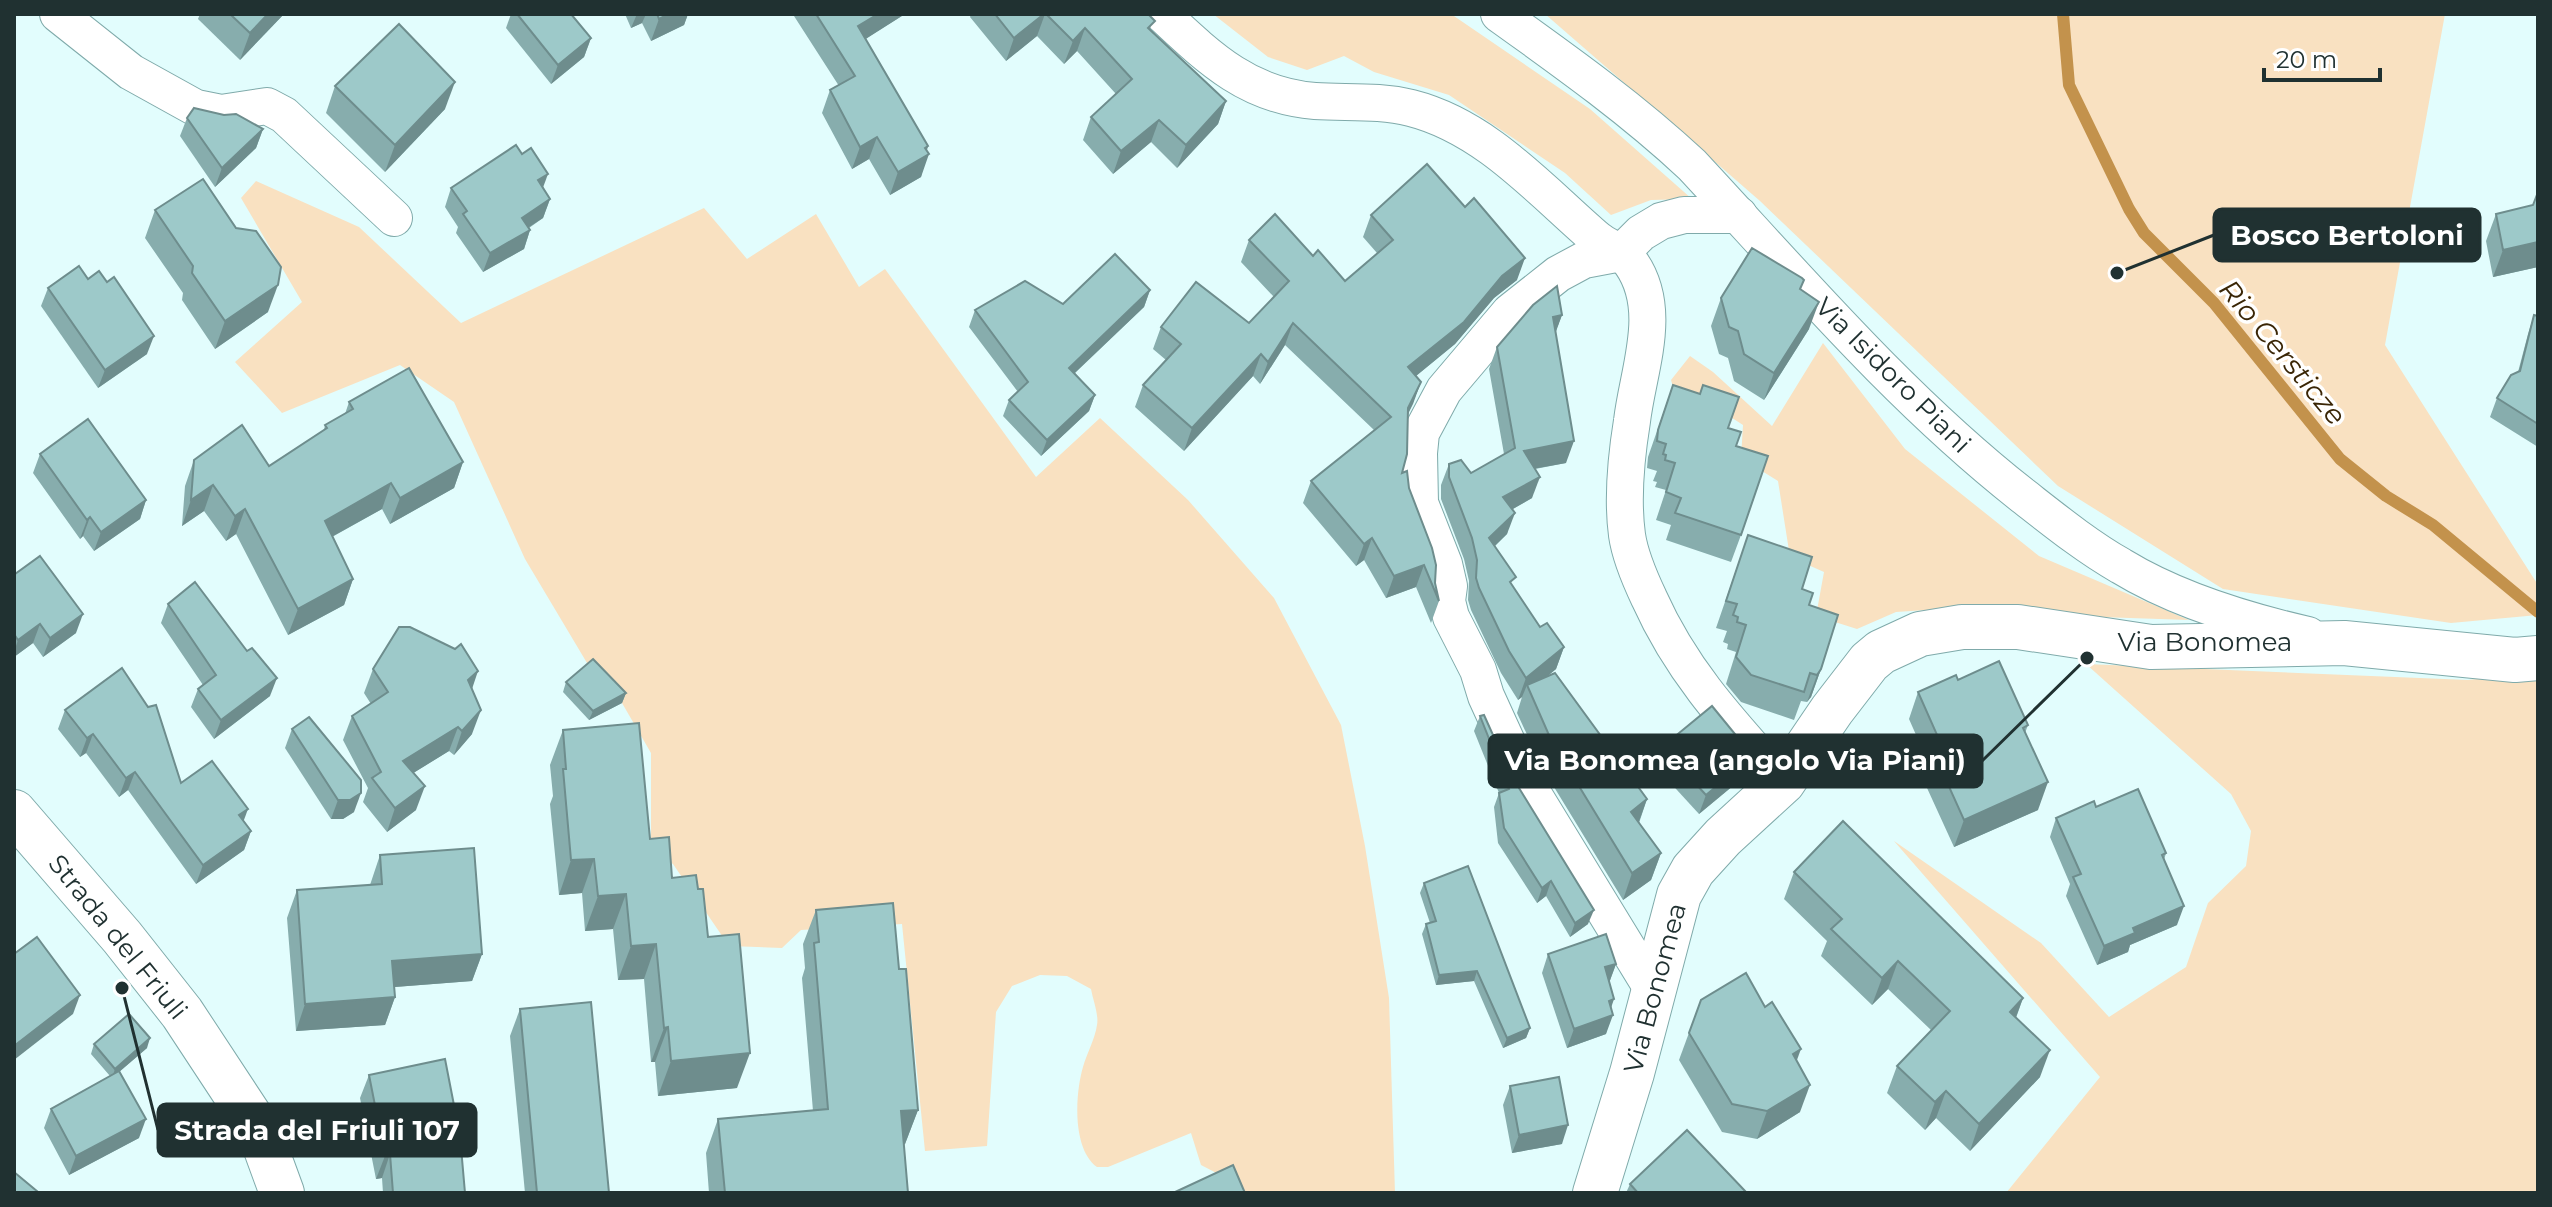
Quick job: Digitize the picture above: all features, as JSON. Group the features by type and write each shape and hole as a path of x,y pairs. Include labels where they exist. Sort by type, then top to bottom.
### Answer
{"street":[{"path":"58,14 131,72 196,108 221,113 267,106 284,115 394,218"},
{"path":"1162,14 1197,47 1237,78 1259,90 1286,98 1409,107 1455,124 1528,177 1599,240 1630,262 1644,287 1648,315 1627,463 1624,506 1627,539 1648,596 1680,659 1783,782"},
{"name":"Via Isidoro Piani","path":"1499,14 1633,113 1692,165 1952,437 2072,534 2158,586 2249,620 2344,643"},
{"path":"1653,990 1524,779 1486,696 1478,670 1451,617 1444,564 1420,503 1421,433 1444,390 1490,334 1526,298 1558,274 1584,260 1621,253 1641,233 1661,221 1684,215 1739,215"},
{"name":"Via Bonomea","path":"1595,1193 1632,1073 1679,895 1693,870 1723,837 1783,782 1832,710 1869,662 1881,652 1920,634 1962,627 2003,627 2059,632 2151,647 2344,643 2515,660 2538,658"},
{"name":"Strada del Friuli","path":"14,812 122,937 182,1013 259,1130 282,1193"}],"shaded area":[{"path":"1213,14 1451,14 1590,109 1692,199 1651,200 1611,215 1565,173 1449,95 1374,72 1344,56 1307,70 1268,57"},
{"path":"1545,14 2445,14 2385,345 2538,585 2538,615 2451,623 2223,589 2058,486 1760,201"},
{"path":"256,181 359,227 461,323 704,208 747,259 816,214 859,287 885,269 1036,477 1100,418 1188,500 1274,598 1341,725 1365,846 1389,998 1395,1193 1236,1193 1226,1178 1201,1165 1191,1133 1108,1167 1097,1167 1083,1148 1077,1106 1083,1067 1096,1030 1097,1012 1091,989 1067,976 1040,975 1012,986 996,1012 987,1146 925,1151 902,924 801,930 782,948 729,946 673,864 651,850 651,753 622,703 590,668 525,559 454,402 400,365 282,413 235,362 302,302 241,198"},
{"path":"1823,343 1905,449 2039,556 2189,620 2100,617 2003,605 1896,612 1857,629 1816,616 1824,572 1790,557 1778,481 1741,458 1743,425 1698,396 1677,400 1671,380 1690,356 1713,372 1772,426"},
{"path":"2086,664 2468,680 2538,672 2538,1193 2006,1193 2100,1077 1894,841 2041,943 2109,1017 2186,967 2208,903 2246,866 2251,831 2231,794"}],"building":[{"path":"230,14 268,14 250,33"},
{"path":"517,14 571,14 591,38 558,65"},
{"path":"816,14 878,14 858,26 928,146 925,148 929,154 898,172 877,137 860,147 830,90 855,76"},
{"path":"995,14 1044,14 1014,38"},
{"path":"1046,14 1148,14 1155,21 1148,28 1226,101 1186,145 1159,120 1121,151 1091,117 1132,79 1085,28 1073,41"},
{"path":"399,24 455,82 395,145 335,86"},
{"path":"194,108 224,115 236,114 263,129 222,168 187,118"},
{"path":"516,145 522,154 531,148 548,174 538,180 550,199 522,218 530,230 490,253 463,214 467,211 451,188"},
{"path":"1427,164 1465,207 1474,198 1525,258 1502,276 1464,322 1408,367 1421,382 1408,408 1407,454 1402,473 1407,471 1409,488 1432,548 1439,601 1424,565 1394,576 1372,538 1364,544 1311,481 1391,417 1293,323 1268,362 1261,354 1192,428 1143,385 1181,344 1161,327 1196,282 1249,323 1289,281 1249,240 1275,214 1313,256 1318,250 1345,281 1393,240 1371,215"},
{"path":"203,179 236,228 256,231 281,267 278,285 225,321 155,210"},
{"path":"2538,192 2538,242 2503,250 2496,214 2533,205"},
{"path":"1752,248 1802,278 1800,289 1819,302 1774,373 1744,354 1738,331 1729,327 1721,298"},
{"path":"1115,254 1150,290 1069,368 1095,395 1047,440 1009,400 1028,382 975,310 1025,281 1063,304"},
{"path":"79,266 88,279 99,271 107,282 114,277 154,336 105,370 48,288"},
{"path":"1557,286 1562,315 1553,317 1574,441 1524,451 1540,477 1503,497 1515,513 1489,538 1516,577 1510,582 1540,627 1547,623 1564,647 1526,678 1509,651 1479,588 1472,538 1449,477 1449,464 1461,460 1471,473 1515,448 1497,347 1533,305"},
{"path":"2534,315 2538,316 2538,424 2497,398 2511,375 2520,371"},
{"path":"409,368 463,462 400,498 391,483 325,521 353,579 298,609 245,509 235,516 213,485 191,500 194,460 242,425 269,466 327,428 325,425 353,409 349,402"},
{"path":"1673,385 1700,394 1703,385 1739,397 1728,428 1741,432 1736,446 1768,456 1741,535 1675,513 1681,498 1666,492 1675,463 1665,460 1666,444 1657,441"},
{"path":"88,419 146,500 101,532 90,517 87,520 40,454"},
{"path":"1748,535 1812,557 1802,589 1813,593 1809,605 1838,615 1821,669 1817,675 1810,673 1804,692 1751,675 1736,657 1746,625 1737,622 1738,617 1733,615 1737,604 1726,601"},
{"path":"40,556 83,614 50,638 40,624 18,640 14,634 14,572"},
{"path":"195,582 247,651 252,648 277,678 221,720 198,689 216,675 168,604"},
{"path":"399,627 410,627 455,649 461,644 478,671 468,680 481,710 462,731 458,727 403,761 425,786 395,808 372,778 381,772 352,716 388,692 373,669"},
{"path":"593,659 626,693 593,711 566,682"},
{"path":"1999,661 2028,725 2023,728 2048,782 1964,820 1932,749 1942,746 1918,692 1956,675 1958,680"},
{"path":"122,668 148,707 156,705 181,783 212,761 248,809 239,815 251,831 203,865 135,772 126,778 93,734 87,738 65,710"},
{"path":"1555,673 1647,799 1631,812 1661,853 1632,873 1552,742 1527,685"},
{"path":"1712,706 1753,756 1706,795 1662,747"},
{"path":"1484,715 1511,775 1594,910 1575,923 1551,881 1542,888 1504,828 1499,793 1509,789 1480,716"},
{"path":"309,717 361,780 361,793 350,800 338,800 292,729"},
{"path":"639,723 650,839 669,837 672,878 696,875 698,889 703,889 708,937 739,934 750,1053 671,1061 668,1027 664,1028 656,944 631,946 626,894 598,896 594,859 571,860 563,730"},
{"path":"2138,789 2166,853 2162,855 2184,906 2133,928 2135,933 2104,946 2073,877 2081,874 2056,818 2094,801 2096,807"},
{"path":"1843,821 2023,998 2010,1012 2050,1050 1979,1124 1946,1091 1935,1102 1897,1066 1950,1011 1898,961 1882,978 1831,929 1842,919 1794,872"},
{"path":"474,848 482,954 392,961 395,997 305,1004 297,890 382,884 380,855"},
{"path":"1468,866 1530,1028 1507,1038 1477,971 1439,975 1426,924 1436,921 1424,883"},
{"path":"893,903 899,969 906,969 918,1110 901,1111 908,1193 725,1193 718,1119 828,1109 814,943 819,942 816,910"},
{"path":"1606,934 1616,964 1605,967 1614,999 1609,1001 1613,1015 1574,1029 1548,954"},
{"path":"37,937 80,995 14,1046 14,954"},
{"path":"1746,973 1765,1007 1772,1002 1801,1049 1793,1054 1810,1085 1767,1111 1732,1104 1689,1033 1701,1000"},
{"path":"591,1002 609,1193 537,1193 520,1009"},
{"path":"129,1014 150,1038 115,1069 94,1044"},
{"path":"445,1059 460,1136 465,1193 393,1193 390,1154 385,1156 369,1075"},
{"path":"119,1071 146,1119 76,1156 51,1109"},
{"path":"1559,1077 1568,1125 1519,1135 1510,1086"},
{"path":"1687,1130 1747,1193 1638,1193 1630,1184"},
{"path":"1233,1165 1245,1193 1173,1193"},
{"path":"14,1172 38,1192 38,1193 14,1193"}],"waterway":[{"name":"Rio Cersticze","path":"2063,14 2069,85 2129,209 2144,233 2214,303 2340,459 2386,496 2433,525 2538,612"}],"place":[{"name":"Bosco Bertoloni","path":"2117,273"},
{"name":"Via Bonomea (angolo Via Piani)","path":"2087,658"},
{"name":"Strada del Friuli 107","path":"122,988"}]}
